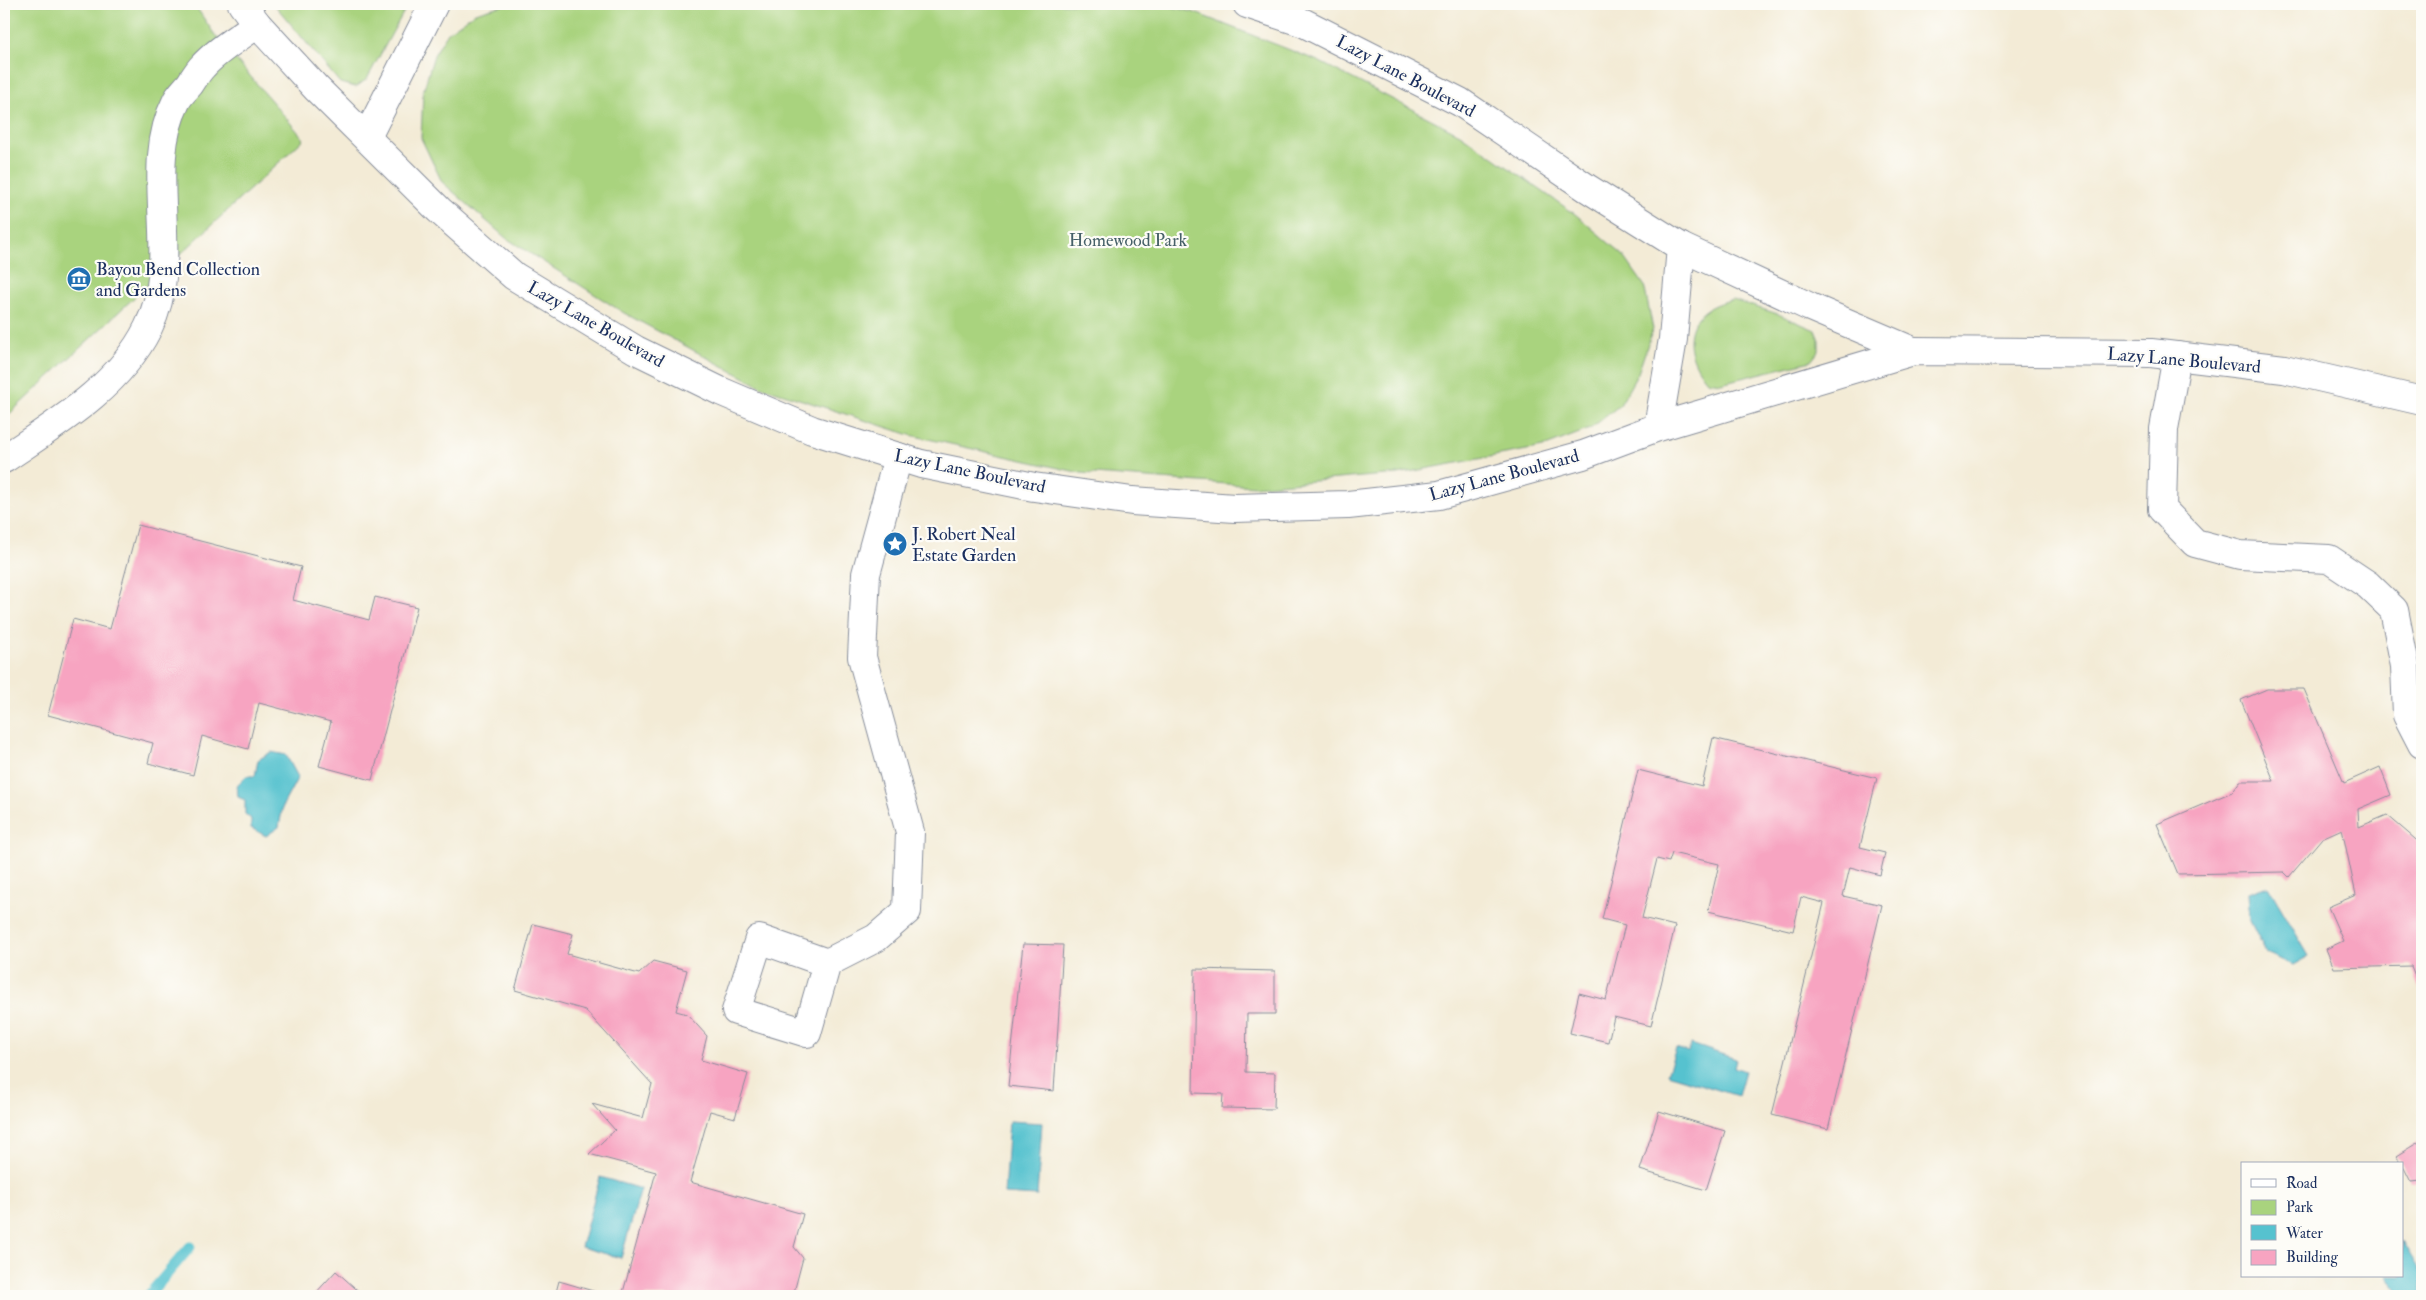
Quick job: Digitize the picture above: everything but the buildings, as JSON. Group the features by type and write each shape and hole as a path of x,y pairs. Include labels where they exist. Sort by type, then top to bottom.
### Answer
{"street":[{"path":"367,137 434,4"},
{"name":"Lazy Lane Boulevard","path":"1247,4 1304,23 1460,102 1587,188 1681,247 1810,307 1913,351"},
{"path":"4,459 70,414 114,375 136,348 149,328 163,275 162,157 165,134 176,101 204,65 250,14"},
{"name":"Lazy Lane Boulevard","path":"250,14 316,88 439,210 514,276 636,350 720,390 812,430 921,464 1034,487 1132,501 1235,508 1348,505 1439,495 1582,455 1658,427 1913,351 2151,352 2284,369 2422,401"},
{"path":"1658,427 1673,339 1681,247"},
{"path":"2177,356 2164,429 2162,509 2195,543 2240,555 2329,559 2368,584 2394,610 2405,666 2407,715 2422,744"},
{"path":"827,963 876,938 907,911 910,832 862,657 866,574 898,457"}],"green space":[{"name":"Bayou Bend Collection and Gardens","path":"4,4 194,4 215,35 304,139 4,419"},
{"path":"274,4 408,4 367,79 356,87 340,83"},
{"name":"Homewood Park","path":"507,4 1160,4 1193,12 1318,61 1460,134 1575,214 1623,255 1644,285 1653,329 1638,373 1620,405 1590,429 1543,447 1398,474 1254,486 1081,473 910,435 762,387 624,313 506,238 442,182 421,138 423,92 434,55 448,32 475,13"},
{"path":"1733,300 1778,314 1815,330 1819,340 1819,351 1811,361 1721,383 1707,381 1692,355 1690,342 1692,330 1696,320 1705,311 1717,304"}],"water":[{"path":"271,752 286,755 298,777 283,805 279,827 266,836 251,828 251,819 245,814 245,800 238,797 237,786 246,776 255,776 258,760"},
{"path":"2268,886 2309,956 2293,965 2266,953 2250,921 2248,893"},
{"path":"1691,1044 1736,1059 1734,1067 1745,1071 1738,1096 1667,1074 1676,1048 1688,1052"},
{"path":"1009,1121 1042,1123 1037,1196 1004,1194"},
{"path":"600,1177 641,1189 621,1258 581,1247"},
{"path":"2404,1244 2422,1275 2422,1296 2400,1296 2387,1278 2404,1278"}],"waterway":[{"path":"148,1296 190,1247"}],"place":[{"name":"Bayou Bend Collection and Gardens","path":"79,279"},
{"name":"J. Robert Neal Estate Garden","path":"895,544"}]}
